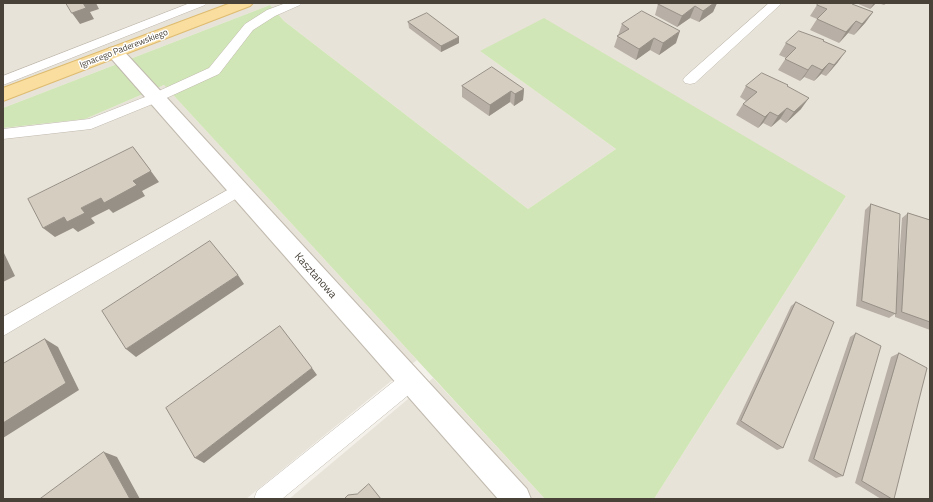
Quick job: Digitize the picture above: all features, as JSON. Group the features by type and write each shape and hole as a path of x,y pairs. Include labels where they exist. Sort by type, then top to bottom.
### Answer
{"main road":[{"name":"Ignacego Paderewskiego","path":"3,95 245,3"}],"street":[{"name":"Kasztanowa","path":"115,52 517,499"}],"lane":[{"path":"3,81 201,3"},
{"path":"3,134 91,124 155,98 214,71 249,27 271,13 296,3"},
{"path":"690,80 776,3"},
{"path":"3,326 238,190"},
{"path":"265,499 410,380"}],"shaded area":[{"path":"3,3 930,3 930,499 654,499 846,196 480,51 616,149 528,209 284,21 270,5 3,108"},
{"path":"164,85 417,360 246,499 3,499 3,128 85,119"},
{"path":"433,378 545,499 289,499"}],"green space":[{"path":"270,5 284,21 528,209 616,149 480,51 544,18 846,196 654,499 545,499 164,85 85,119 3,128 3,108"}],"building":[{"path":"66,3 83,3 86,8 72,13"},
{"path":"714,3 703,11 695,6 682,16 658,4"},
{"path":"819,3 852,3 873,12 862,24 856,21 846,32 817,19 827,9 817,5"},
{"path":"642,11 680,31 663,43 654,38 639,49 617,36 629,29 622,24"},
{"path":"427,13 459,37 441,46 408,22"},
{"path":"799,31 824,40 823,41 846,51 834,65 829,63 822,70 812,65 808,70 785,59 796,48 786,43"},
{"path":"492,67 524,89 515,94 511,91 490,105 462,86"},
{"path":"762,73 788,85 787,86 809,98 794,112 787,108 778,116 770,112 765,117 743,104 757,92 746,86"},
{"path":"133,147 151,171 133,181 137,185 104,203 101,198 81,208 85,213 67,222 64,217 43,228 28,199"},
{"path":"871,204 900,214 896,314 862,301"},
{"path":"908,213 930,220 930,322 902,312"},
{"path":"210,241 238,275 126,349 102,311"},
{"path":"796,302 834,322 783,448 741,421"},
{"path":"280,326 312,368 195,458 166,408"},
{"path":"856,333 881,346 843,476 814,459"},
{"path":"45,339 66,383 3,423 3,364"},
{"path":"899,353 927,368 894,499 892,499 862,481"},
{"path":"104,452 130,499 40,499"},
{"path":"369,484 381,499 344,499 348,495 357,494"}]}
